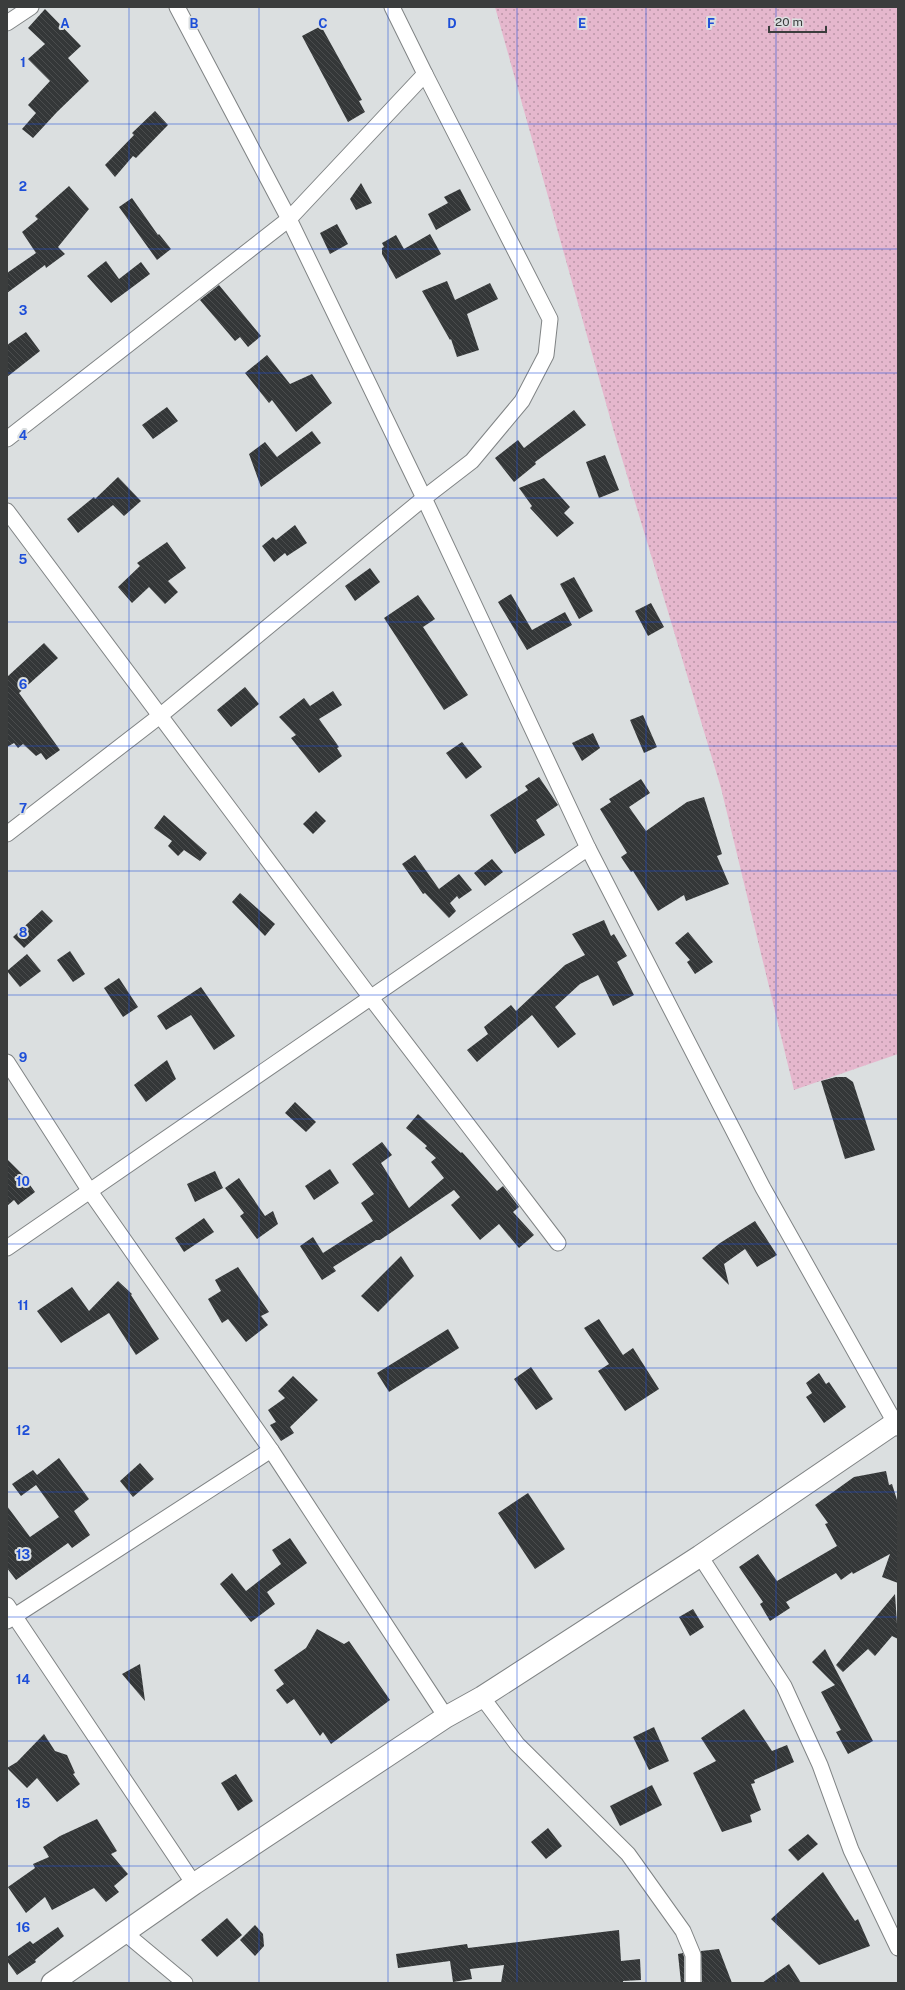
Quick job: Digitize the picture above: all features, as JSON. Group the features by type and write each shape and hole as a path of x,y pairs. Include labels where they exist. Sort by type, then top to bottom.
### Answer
{"main road":[{"path":"52,1983 194,1884 446,1717 482,1697 700,1556 897,1424"}],"street":[{"path":"7,23 31,7"},
{"path":"176,7 289,219 424,498 588,848 763,1188 897,1424"},
{"path":"7,834 161,715 424,498 472,461 522,401 546,355 550,319 392,7"},
{"path":"7,440 289,219 425,74"},
{"path":"7,511 161,715 371,998 558,1243"},
{"path":"7,1248 89,1190 588,848"},
{"path":"7,1062 89,1190 271,1450 446,1717"},
{"path":"194,1884 9,1614 271,1450"},
{"path":"700,1556 784,1686 820,1765 851,1850 898,1948"},
{"path":"482,1697 517,1744 628,1854 683,1931 693,1956 693,1983"},
{"path":"125,1933 185,1983"}],"shaded area":[{"path":"495,7 898,7 898,1054 794,1090 721,788 614,432"}],"building":[{"path":"45,9 81,46 68,58 89,81 33,138 22,129 36,113 28,105 50,81 28,59 45,44 28,28"},
{"path":"321,26 362,100 359,101 365,112 348,122 302,36"},
{"path":"155,111 168,125 136,158 133,156 115,177 105,165 134,135 132,133"},
{"path":"361,183 372,203 356,210 350,199"},
{"path":"69,186 89,209 58,247 65,254 46,268 45,265 7,293 7,273 36,253 22,232 38,219 35,216"},
{"path":"460,189 471,210 436,230 428,214 448,203 444,197"},
{"path":"132,198 158,235 159,234 171,249 157,260 119,207"},
{"path":"337,224 348,244 330,254 320,233"},
{"path":"430,234 441,254 396,279 382,254 382,248 384,247 382,243 396,235 404,249"},
{"path":"106,261 119,279 141,262 150,274 111,303 87,276"},
{"path":"447,281 455,300 490,283 498,299 467,314 479,350 457,357 451,339 450,340 422,291"},
{"path":"219,285 261,336 248,347 240,337 235,341 200,300"},
{"path":"26,332 40,351 7,377 7,345"},
{"path":"267,355 290,384 312,374 332,403 296,432 272,400 269,403 245,373"},
{"path":"167,407 178,421 153,439 142,425"},
{"path":"574,410 586,425 535,462 536,464 514,482 495,458 518,440 524,448"},
{"path":"312,431 321,443 261,487 249,454 265,442 277,457"},
{"path":"605,455 619,490 599,498 586,462"},
{"path":"118,477 141,501 124,516 113,505 78,533 67,519 94,497 95,499"},
{"path":"544,478 570,507 564,513 574,523 557,537 530,508 532,506 519,488"},
{"path":"295,525 307,543 287,556 285,553 274,562 262,546 273,537 276,540"},
{"path":"167,542 186,568 168,581 178,592 165,604 149,587 132,603 118,587 140,566 137,563"},
{"path":"370,568 380,582 355,601 345,586"},
{"path":"574,577 593,611 579,619 560,584"},
{"path":"511,594 532,630 565,612 572,625 527,650 498,602"},
{"path":"418,595 435,619 423,627 468,695 444,710 384,618"},
{"path":"651,603 664,627 648,636 635,611"},
{"path":"44,643 58,658 19,693 60,750 46,760 41,753 36,756 23,744 18,748 14,743 7,747 7,677"},
{"path":"245,687 259,704 231,727 217,710"},
{"path":"333,691 342,705 319,719 339,747 337,748 342,756 319,773 291,738 296,735 279,717 304,698 310,706"},
{"path":"643,715 657,747 644,753 630,720"},
{"path":"593,733 600,748 582,761 572,743"},
{"path":"462,742 482,767 466,779 446,753"},
{"path":"539,777 558,805 536,820 545,835 515,854 490,815 528,790 525,786"},
{"path":"641,779 650,793 629,807 646,831 687,802 704,797 722,854 717,856 729,884 686,901 684,895 658,911 633,871 631,872 621,857 627,853 600,809 611,802 609,799"},
{"path":"316,811 326,821 313,834 303,824"},
{"path":"164,815 207,853 200,861 184,850 178,856 168,846 172,841 154,828"},
{"path":"415,855 439,889 459,874 472,890 459,899 457,896 450,903 456,911 449,918 425,893 423,894 402,864"},
{"path":"492,859 503,872 485,886 474,873"},
{"path":"240,893 275,924 265,936 232,902"},
{"path":"42,910 53,921 24,948 13,937"},
{"path":"604,920 611,936 614,934 627,956 617,962 634,995 613,1006 598,975 580,984 555,1007 576,1034 558,1048 532,1015 477,1062 467,1050 488,1034 484,1027 511,1005 516,1011 565,965 585,955 572,934"},
{"path":"688,932 713,962 695,974 687,962 690,960 675,943"},
{"path":"70,951 85,974 73,982 57,960"},
{"path":"27,954 41,971 20,987 7,971"},
{"path":"119,978 138,1007 123,1017 104,988"},
{"path":"201,987 235,1036 214,1050 191,1015 166,1030 157,1016"},
{"path":"167,1060 176,1079 146,1102 134,1085"},
{"path":"836,1077 846,1077 853,1082 875,1150 845,1159 821,1081"},
{"path":"295,1102 316,1122 306,1132 285,1113"},
{"path":"418,1114 461,1153 462,1152 497,1191 503,1186 519,1207 513,1212 534,1235 519,1248 499,1224 480,1240 451,1205 460,1197 454,1190 380,1240 376,1240 333,1267 336,1271 322,1280 300,1246 313,1237 323,1253 373,1221 361,1203 374,1194 352,1164 382,1142 392,1155 381,1163 409,1208 444,1178 431,1162 436,1158 425,1148 427,1146 406,1128"},
{"path":"7,1159 28,1180 27,1181 35,1192 18,1205 14,1200 7,1206"},
{"path":"330,1169 339,1183 314,1200 305,1186"},
{"path":"215,1171 223,1188 195,1202 187,1184"},
{"path":"239,1178 265,1216 273,1211 278,1224 257,1239 240,1216 244,1213 225,1188"},
{"path":"204,1218 214,1232 184,1252 175,1238"},
{"path":"755,1221 777,1255 757,1267 745,1249 724,1264 729,1285 702,1258 720,1243"},
{"path":"401,1256 414,1276 378,1312 361,1296"},
{"path":"238,1267 269,1312 261,1316 268,1325 246,1342 228,1319 222,1323 208,1299 221,1291 215,1280"},
{"path":"118,1281 132,1294 131,1295 159,1339 136,1355 109,1313 61,1343 37,1311 72,1287 89,1311"},
{"path":"599,1319 623,1355 633,1348 659,1389 625,1411 598,1371 609,1364 584,1328"},
{"path":"448,1329 459,1348 389,1392 377,1373"},
{"path":"531,1367 553,1399 536,1410 514,1379"},
{"path":"819,1373 826,1384 829,1382 846,1407 824,1423 806,1397 812,1393 806,1383"},
{"path":"293,1376 318,1400 290,1427 294,1433 281,1441 270,1425 276,1422 268,1410 285,1398 278,1391"},
{"path":"59,1458 89,1499 74,1511 90,1535 72,1548 68,1543 16,1580 7,1568 7,1506 30,1537 59,1517 36,1485 21,1496 12,1484 33,1470 37,1475"},
{"path":"140,1463 154,1479 133,1497 120,1481"},
{"path":"886,1471 889,1485 892,1484 898,1503 898,1583 882,1577 890,1554 853,1574 852,1572 841,1580 836,1573 786,1602 790,1608 770,1621 760,1604 763,1602 739,1567 758,1554 777,1581 837,1546 825,1524 828,1523 815,1505 854,1477"},
{"path":"528,1493 565,1549 535,1569 498,1513"},
{"path":"290,1538 307,1563 267,1592 275,1604 251,1622 220,1584 232,1573 246,1591 281,1564 272,1550"},
{"path":"895,1594 898,1639 892,1636 875,1656 868,1649 843,1672 836,1665"},
{"path":"693,1609 704,1627 690,1636 679,1617"},
{"path":"317,1629 344,1644 349,1641 390,1700 331,1744 323,1732 320,1736 294,1699 287,1704 276,1690 284,1684 274,1670 306,1648"},
{"path":"825,1649 873,1741 848,1754 836,1732 841,1730 821,1692 835,1685 812,1662"},
{"path":"140,1664 145,1701 122,1674"},
{"path":"744,1709 772,1751 787,1745 794,1762 754,1780 755,1783 751,1784 761,1810 750,1815 752,1822 722,1832 693,1773 716,1761 701,1738"},
{"path":"654,1727 669,1761 649,1770 633,1737"},
{"path":"44,1734 55,1751 67,1755 75,1773 73,1774 80,1784 57,1802 37,1778 27,1788 7,1768 17,1762"},
{"path":"236,1774 253,1801 238,1811 221,1783"},
{"path":"652,1785 662,1805 620,1826 610,1806"},
{"path":"97,1819 117,1851 111,1854 128,1874 114,1886 119,1892 106,1902 94,1888 52,1910 45,1897 26,1913 8,1887 35,1868 33,1864 49,1857 43,1847 60,1836"},
{"path":"548,1828 562,1846 546,1859 531,1842"},
{"path":"808,1834 818,1844 798,1861 788,1850"},
{"path":"823,1872 855,1921 858,1919 870,1946 819,1965 771,1919"},
{"path":"227,1918 242,1935 217,1957 201,1940"},
{"path":"255,1925 263,1934 264,1946 255,1956 240,1940"},
{"path":"58,1927 64,1936 35,1960 36,1962 17,1975 7,1961 7,1957 30,1941 33,1944"},
{"path":"619,1930 621,1961 640,1959 641,1980 623,1981 623,1983 501,1983 504,1965 470,1969 472,1979 453,1982 450,1961 398,1968 396,1954 467,1944 468,1948"},
{"path":"719,1949 732,1983 702,1983 701,1951"},
{"path":"683,1953 684,1983 681,1983 678,1954"},
{"path":"789,1964 801,1983 762,1983"}]}
